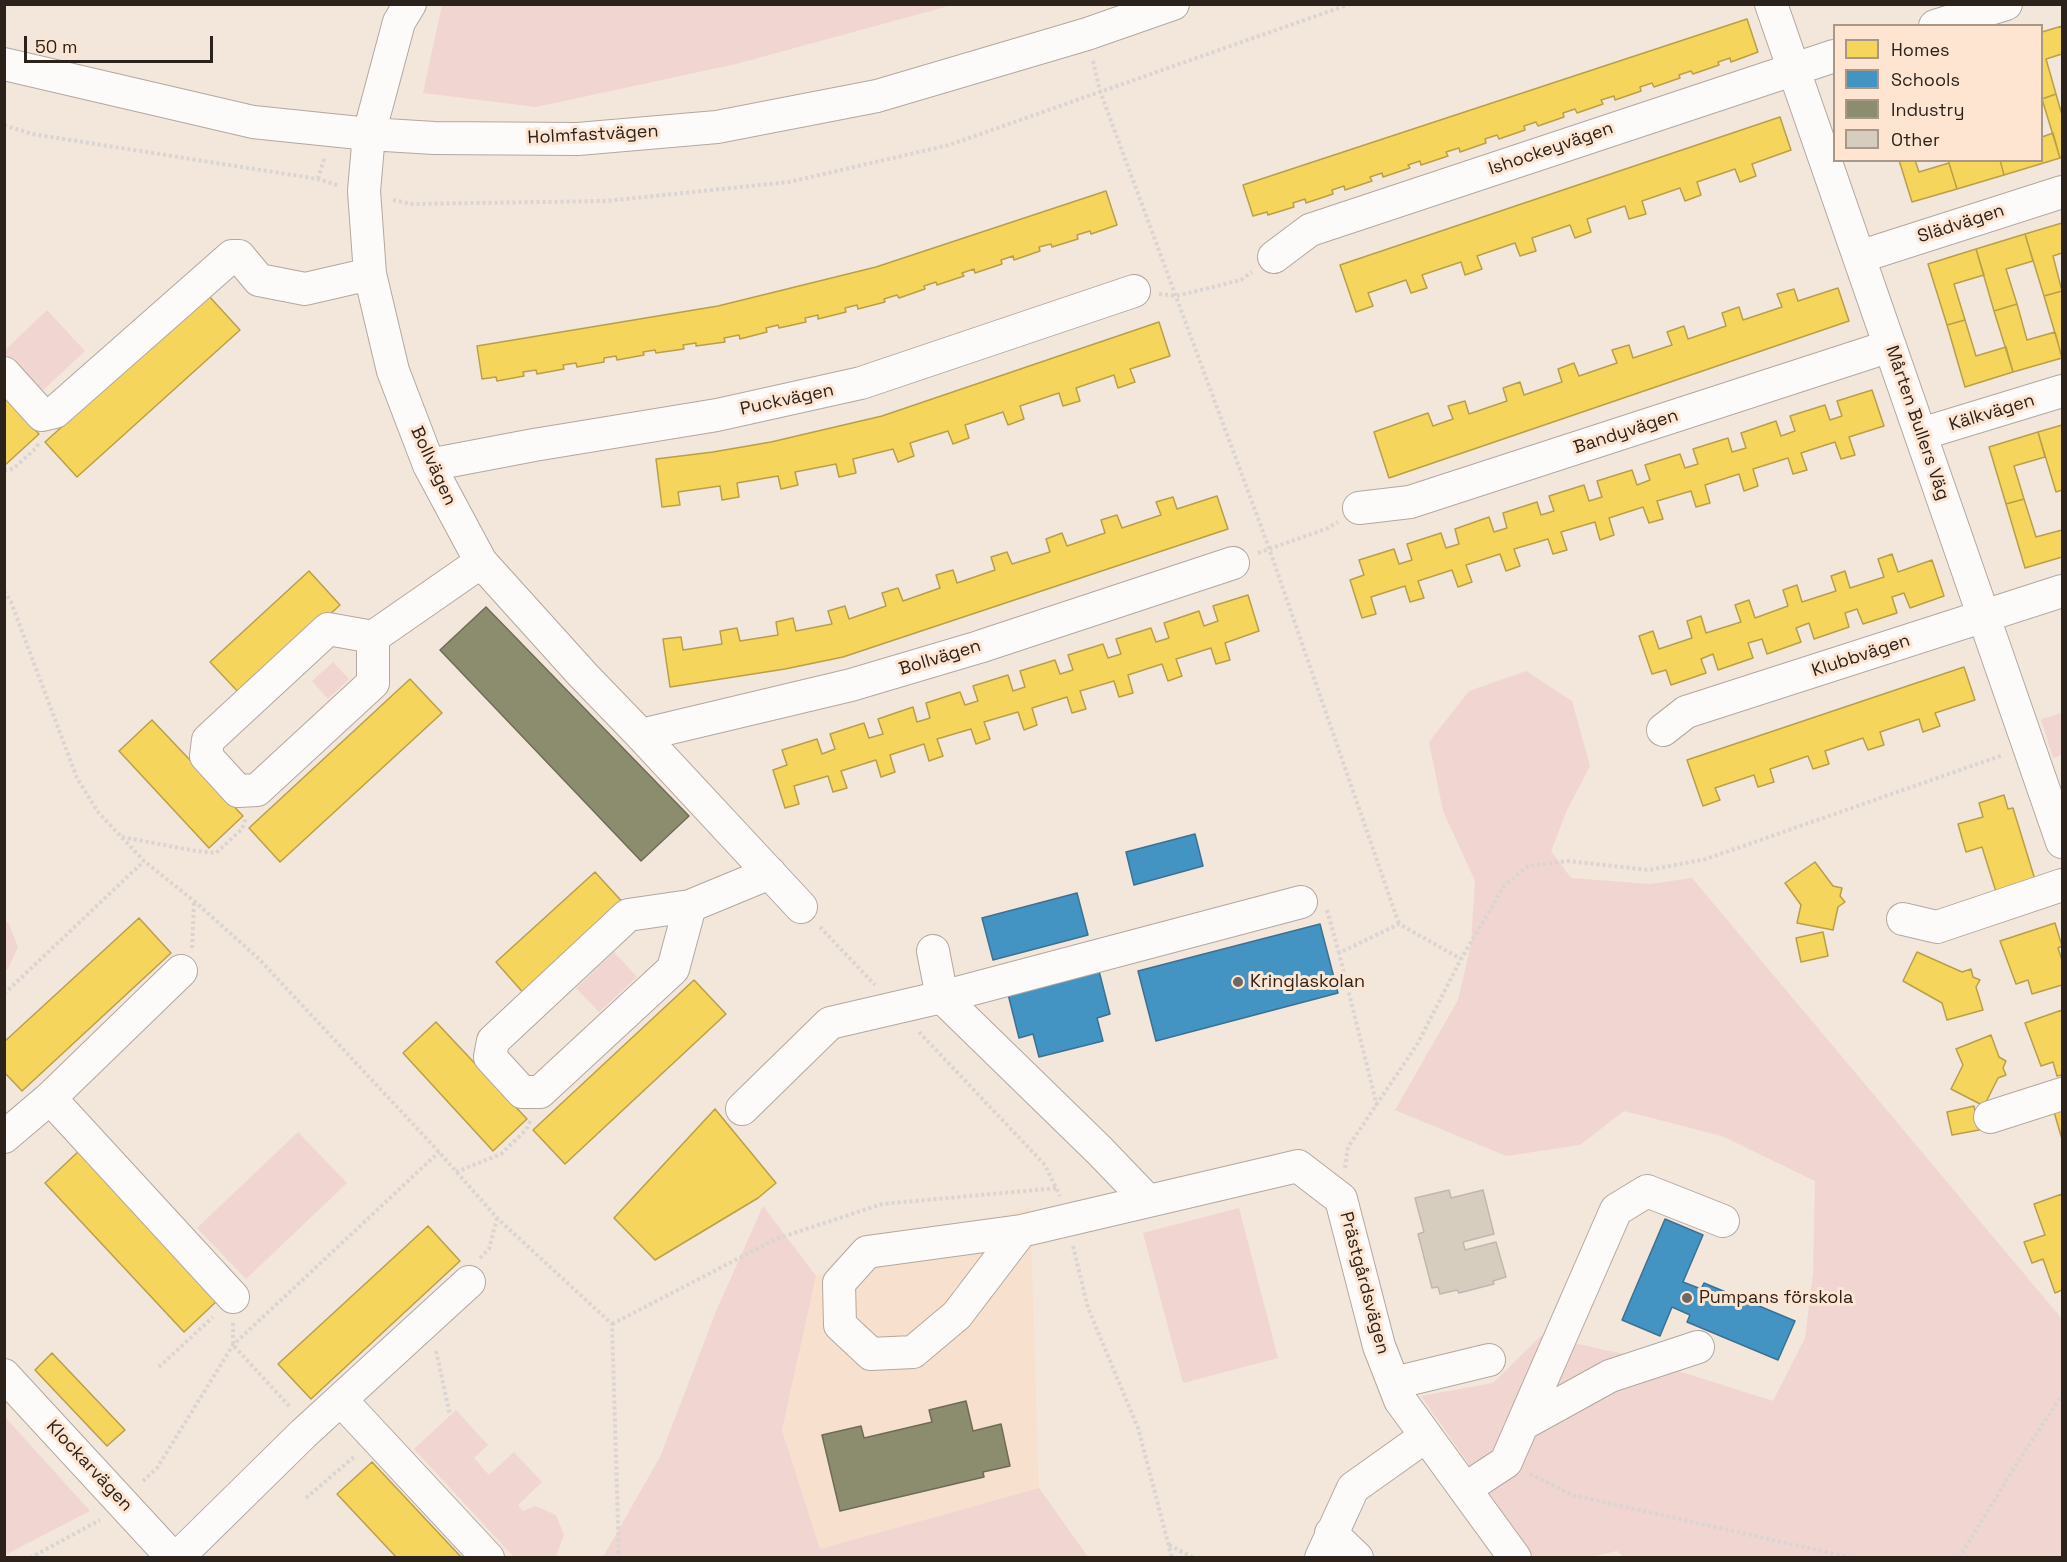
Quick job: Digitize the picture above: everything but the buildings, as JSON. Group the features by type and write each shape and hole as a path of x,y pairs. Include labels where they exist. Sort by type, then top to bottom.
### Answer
{"street":[{"name":"Bollvägen","path":"410,4 399,22 369,134 364,190 370,274 393,371 429,465 481,562 583,675 801,907"},
{"name":"Holmfastvägen","path":"4,64 253,122 434,138 578,139 717,127 877,96 1087,34 1173,4"},
{"name":"Mårten Bullers Väg","path":"1772,4 2062,842"},
{"path":"1941,24 2006,4"},
{"name":"Ishockeyvägen","path":"1274,257 1310,230 1833,56"},
{"name":"Slädvägen","path":"1859,257 2062,192"},
{"path":"4,373 42,415 55,412 232,256 239,256 260,280 305,289 370,274"},
{"name":"Puckvägen","path":"429,465 717,415 861,383 1134,291"},
{"name":"Bandyvägen","path":"1359,508 1410,502 1890,346"},
{"name":"Kälkvägen","path":"1921,434 2062,391"},
{"path":"374,637 373,683 256,790 238,791 206,756 208,740 328,629 374,637 481,562"},
{"name":"Bollvägen","path":"641,735 851,685 979,647 1233,563"},
{"name":"Klubbvägen","path":"1663,730 1686,712 2062,591"},
{"path":"690,906 673,969 540,1092 522,1092 490,1057 493,1041 628,915 690,906 770,873"},
{"path":"1903,919 1937,927 2062,885"},
{"path":"742,1109 830,1023 942,997 1301,902"},
{"path":"933,951 942,997 1100,1150 1148,1201"},
{"path":"4,1137 50,1098 181,971"},
{"path":"1989,1117 2062,1094"},
{"path":"50,1098 233,1298"},
{"name":"Prästgårdsvägen","path":"1021,1231 957,1315 913,1352 871,1354 840,1324 839,1283 867,1252 1021,1231 1298,1166 1341,1199 1380,1346 1400,1400 1515,1557"},
{"path":"1465,1489 1506,1462 1616,1209 1647,1191 1723,1221"},
{"path":"170,1557 184,1551 309,1428 469,1282"},
{"path":"1523,1424 1611,1376 1698,1347"},
{"path":"1394,1383 1489,1360"},
{"name":"Klockarvägen","path":"4,1375 170,1557"},
{"path":"341,1400 375,1439 488,1557"},
{"path":"1357,1557 1326,1545 1353,1488 1426,1436"}],"path":[{"path":"1087,34 1100,92 1269,548 1399,924 1461,959"},
{"path":"1134,291 1176,296 1241,280 1274,257"},
{"path":"4,470 13,469 36,448 55,412"},
{"path":"1233,563 1328,528 1359,508"},
{"path":"4,591 11,602 77,778 98,812 144,861 194,901 259,959 439,1152 497,1218 612,1324 619,1557"},
{"path":"1341,1199 1348,1147 1418,1043 1461,959 1504,886 1528,866 1568,861 1650,870 1706,859 2029,745"},
{"path":"121,837 216,853 242,829 256,790"},
{"path":"4,994 144,861"},
{"path":"181,971 192,957 194,901"},
{"path":"1301,902 1327,908 1377,1106"},
{"path":"1339,953 1399,924"},
{"path":"456,1172 501,1154 526,1130 540,1092"},
{"path":"142,1481 157,1468 233,1346 439,1152"},
{"path":"612,1324 776,1239 882,1204 1058,1188"},
{"path":"469,1282 469,1269 489,1249 497,1218"},
{"path":"233,1298 233,1346 309,1428"},
{"path":"159,1367 233,1298"},
{"path":"438,1343 435,1354 450,1415"},
{"path":"1959,1557 2062,1395"},
{"path":"306,1498 375,1439"},
{"path":"1506,1462 1572,1495 1853,1557"},
{"path":"30,1557 92,1526"},
{"path":"1168,1545 1194,1557"}],"shaded area":[{"path":"442,4 952,5 736,64 536,107 423,93"},
{"path":"47,310 85,351 41,392 5,353 5,350"},
{"path":"333,662 349,679 328,699 312,681"},
{"path":"1526,671 1572,701 1590,766 1567,810 1551,851 1571,878 1650,884 1692,878 2062,1319 2062,1557 1625,1558 1617,1551 1590,1557 1534,1557 1421,1396 1493,1383 1541,1336 1628,1355 1773,1401 1805,1338 1813,1274 1815,1181 1722,1136 1624,1111 1580,1145 1506,1156 1395,1110 1458,1000 1471,944 1475,881 1443,811 1429,742 1469,691"},
{"path":"2062,713 2062,755 2053,758 2041,719"},
{"path":"5,921 9,924 18,947 8,969 5,970"},
{"path":"614,952 637,977 599,1012 576,988"},
{"path":"298,1132 347,1183 246,1279 197,1228"},
{"path":"763,1206 816,1276 782,1430 820,1549 1039,1488 1088,1557 603,1557 660,1457 717,1309"},
{"path":"1030,1207 1039,1488 820,1549 782,1430 816,1276"},
{"path":"1239,1208 1278,1358 1183,1383 1143,1233"},
{"path":"456,1410 488,1445 474,1458 489,1475 514,1452 542,1482 518,1505 523,1511 535,1506 556,1515 564,1535 556,1556 514,1557 414,1449"},
{"path":"5,1417 90,1511 5,1555"}],"place":[{"name":"Kringlaskolan","path":"1238,982"},
{"name":"Pumpans förskola","path":"1687,1298"}]}
